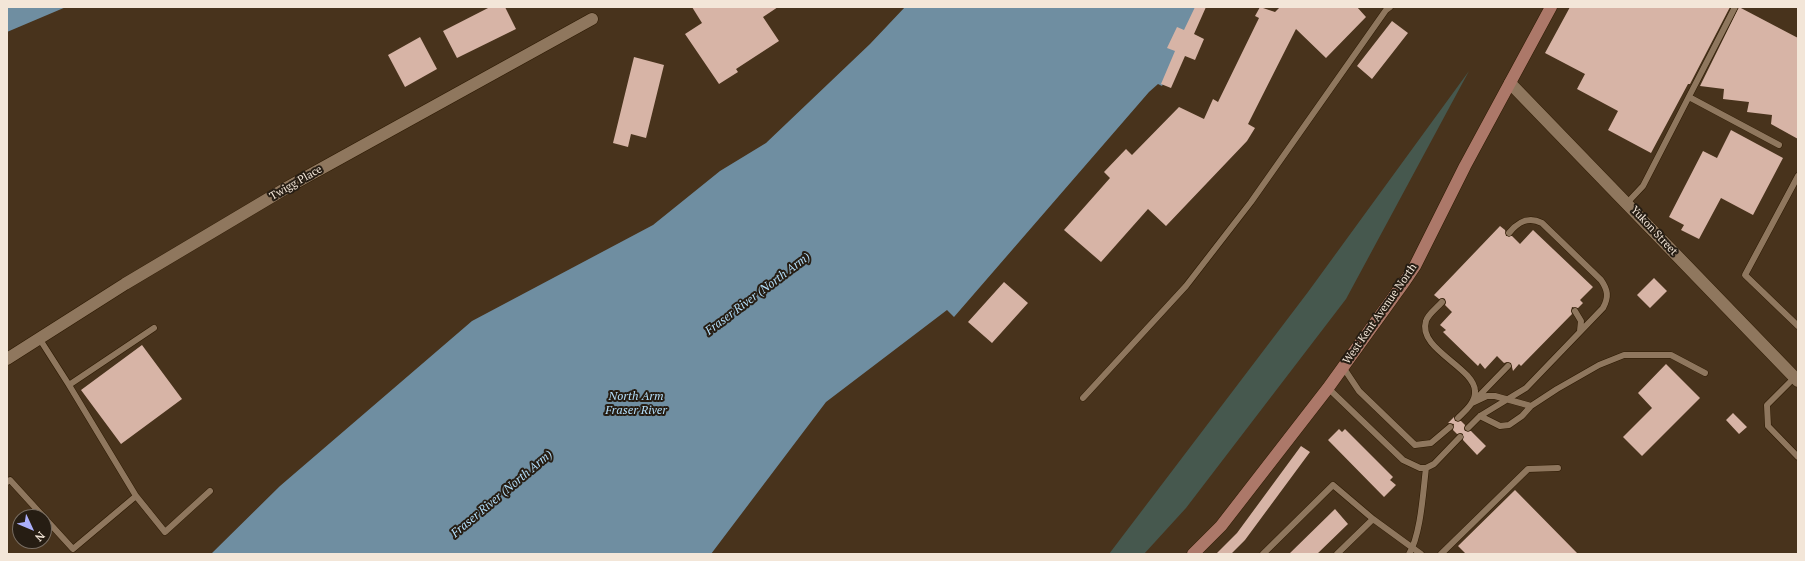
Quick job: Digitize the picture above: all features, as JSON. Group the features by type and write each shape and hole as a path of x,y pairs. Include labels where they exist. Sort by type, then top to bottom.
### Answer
{"street":[{"name":"West Kent Avenue North","path":"1193,554 1222,526 1328,388 1415,266 1465,166 1551,7"},
{"name":"Twigg Place","path":"7,359 125,284 288,187 592,19"},
{"name":"Yukon Street","path":"1510,83 1797,378"}],"lane":[{"path":"1083,398 1186,286 1251,202 1386,10 1390,7"},
{"path":"1627,203 1643,186 1735,7"},
{"path":"1689,98 1779,144"},
{"path":"1798,176 1745,275 1798,326"},
{"path":"1468,428 1480,416 1526,388 1603,308 1608,295 1606,287 1542,223 1535,220 1521,222 1508,233"},
{"path":"1442,302 1426,319 1425,327 1427,338 1471,380 1475,390 1472,403"},
{"path":"1575,311 1581,321 1580,331"},
{"path":"69,385 154,328"},
{"path":"39,338 136,496 165,532 210,491"},
{"path":"1480,416 1500,426 1507,425 1522,416 1531,406 1599,365 1624,355 1671,355 1705,373"},
{"path":"1458,418 1508,366"},
{"path":"1343,367 1359,391 1415,445 1431,443 1450,427"},
{"path":"1797,378 1767,404 1768,426 1798,457"},
{"path":"1328,388 1403,460 1420,468 1426,468 1434,464 1460,437"},
{"path":"1472,403 1487,396 1531,406"},
{"path":"1411,551 1426,468"},
{"path":"1440,554 1528,469 1558,468"},
{"path":"7,482 10,480 73,548 136,496"},
{"path":"1263,554 1334,484 1411,551 1421,554"},
{"path":"1337,554 1373,519"}],"green space":[{"path":"1469,71 1346,299 1186,508 1144,554 1109,554 1308,292"}],"water":[{"path":"7,7 66,7 7,32"},
{"name":"North Arm Fraser River","path":"905,7 1198,7 1162,86 1158,84 1149,92 954,317 947,310 826,402 711,554 211,554 280,486 472,321 653,225 720,171 766,143 870,44"}],"building":[{"path":"490,7 505,7 516,29 457,58 443,31"},
{"path":"692,7 778,7 763,17 779,41 736,69 738,72 719,84 685,34 702,23"},
{"path":"1195,7 1206,7 1194,34 1204,39 1195,60 1185,56 1171,88 1161,84 1175,51 1167,48 1177,27 1184,30"},
{"path":"1260,7 1275,12 1280,7 1357,7 1366,17 1326,58 1296,29 1248,124 1255,128 1247,141 1166,226 1148,209 1101,262 1064,230 1110,178 1104,172 1126,149 1132,155 1179,107 1204,119 1213,99 1218,102 1259,18 1255,16"},
{"path":"1570,7 1730,7 1690,84 1688,84 1651,153 1608,130 1618,111 1577,89 1585,74 1545,53"},
{"path":"1739,7 1798,38 1798,139 1771,124 1772,115 1747,112 1749,102 1723,99 1724,89 1700,86"},
{"path":"1392,21 1408,33 1372,79 1357,66"},
{"path":"420,37 437,69 405,87 388,55"},
{"path":"634,57 664,65 646,138 631,134 628,147 613,143"},
{"path":"1731,130 1783,158 1753,215 1721,198 1699,239 1681,230 1684,225 1669,217 1703,151 1717,158"},
{"path":"1500,226 1505,230 1506,236 1512,236 1520,244 1533,230 1593,287 1580,300 1583,303 1578,308 1572,307 1572,314 1521,366 1519,364 1513,371 1511,363 1504,363 1497,356 1485,369 1480,363 1478,366 1443,332 1446,330 1440,325 1452,312 1445,305 1445,299 1439,299 1434,295"},
{"path":"1654,278 1667,291 1650,308 1637,295"},
{"path":"1004,282 1028,303 992,343 968,322"},
{"path":"142,345 182,399 121,444 81,390"},
{"path":"1666,364 1700,398 1642,456 1623,437 1652,408 1638,393"},
{"path":"1733,413 1747,427 1739,434 1726,420"},
{"path":"1454,417 1455,421 1461,421 1465,425 1465,431 1471,431 1486,446 1477,455 1463,440 1463,434 1457,434 1453,430 1454,424 1448,423"},
{"path":"1339,429 1342,432 1345,429 1393,477 1390,480 1396,485 1384,497 1328,440"},
{"path":"1301,446 1310,452 1245,540 1231,554 1216,554 1237,533"},
{"path":"1515,490 1578,554 1466,554 1458,546"},
{"path":"1335,509 1348,524 1317,554 1289,554"}],"water label":[{"name":"Fraser River (North Arm)","path":"758,294"},
{"name":"Fraser River (North Arm)","path":"502,494"}]}
